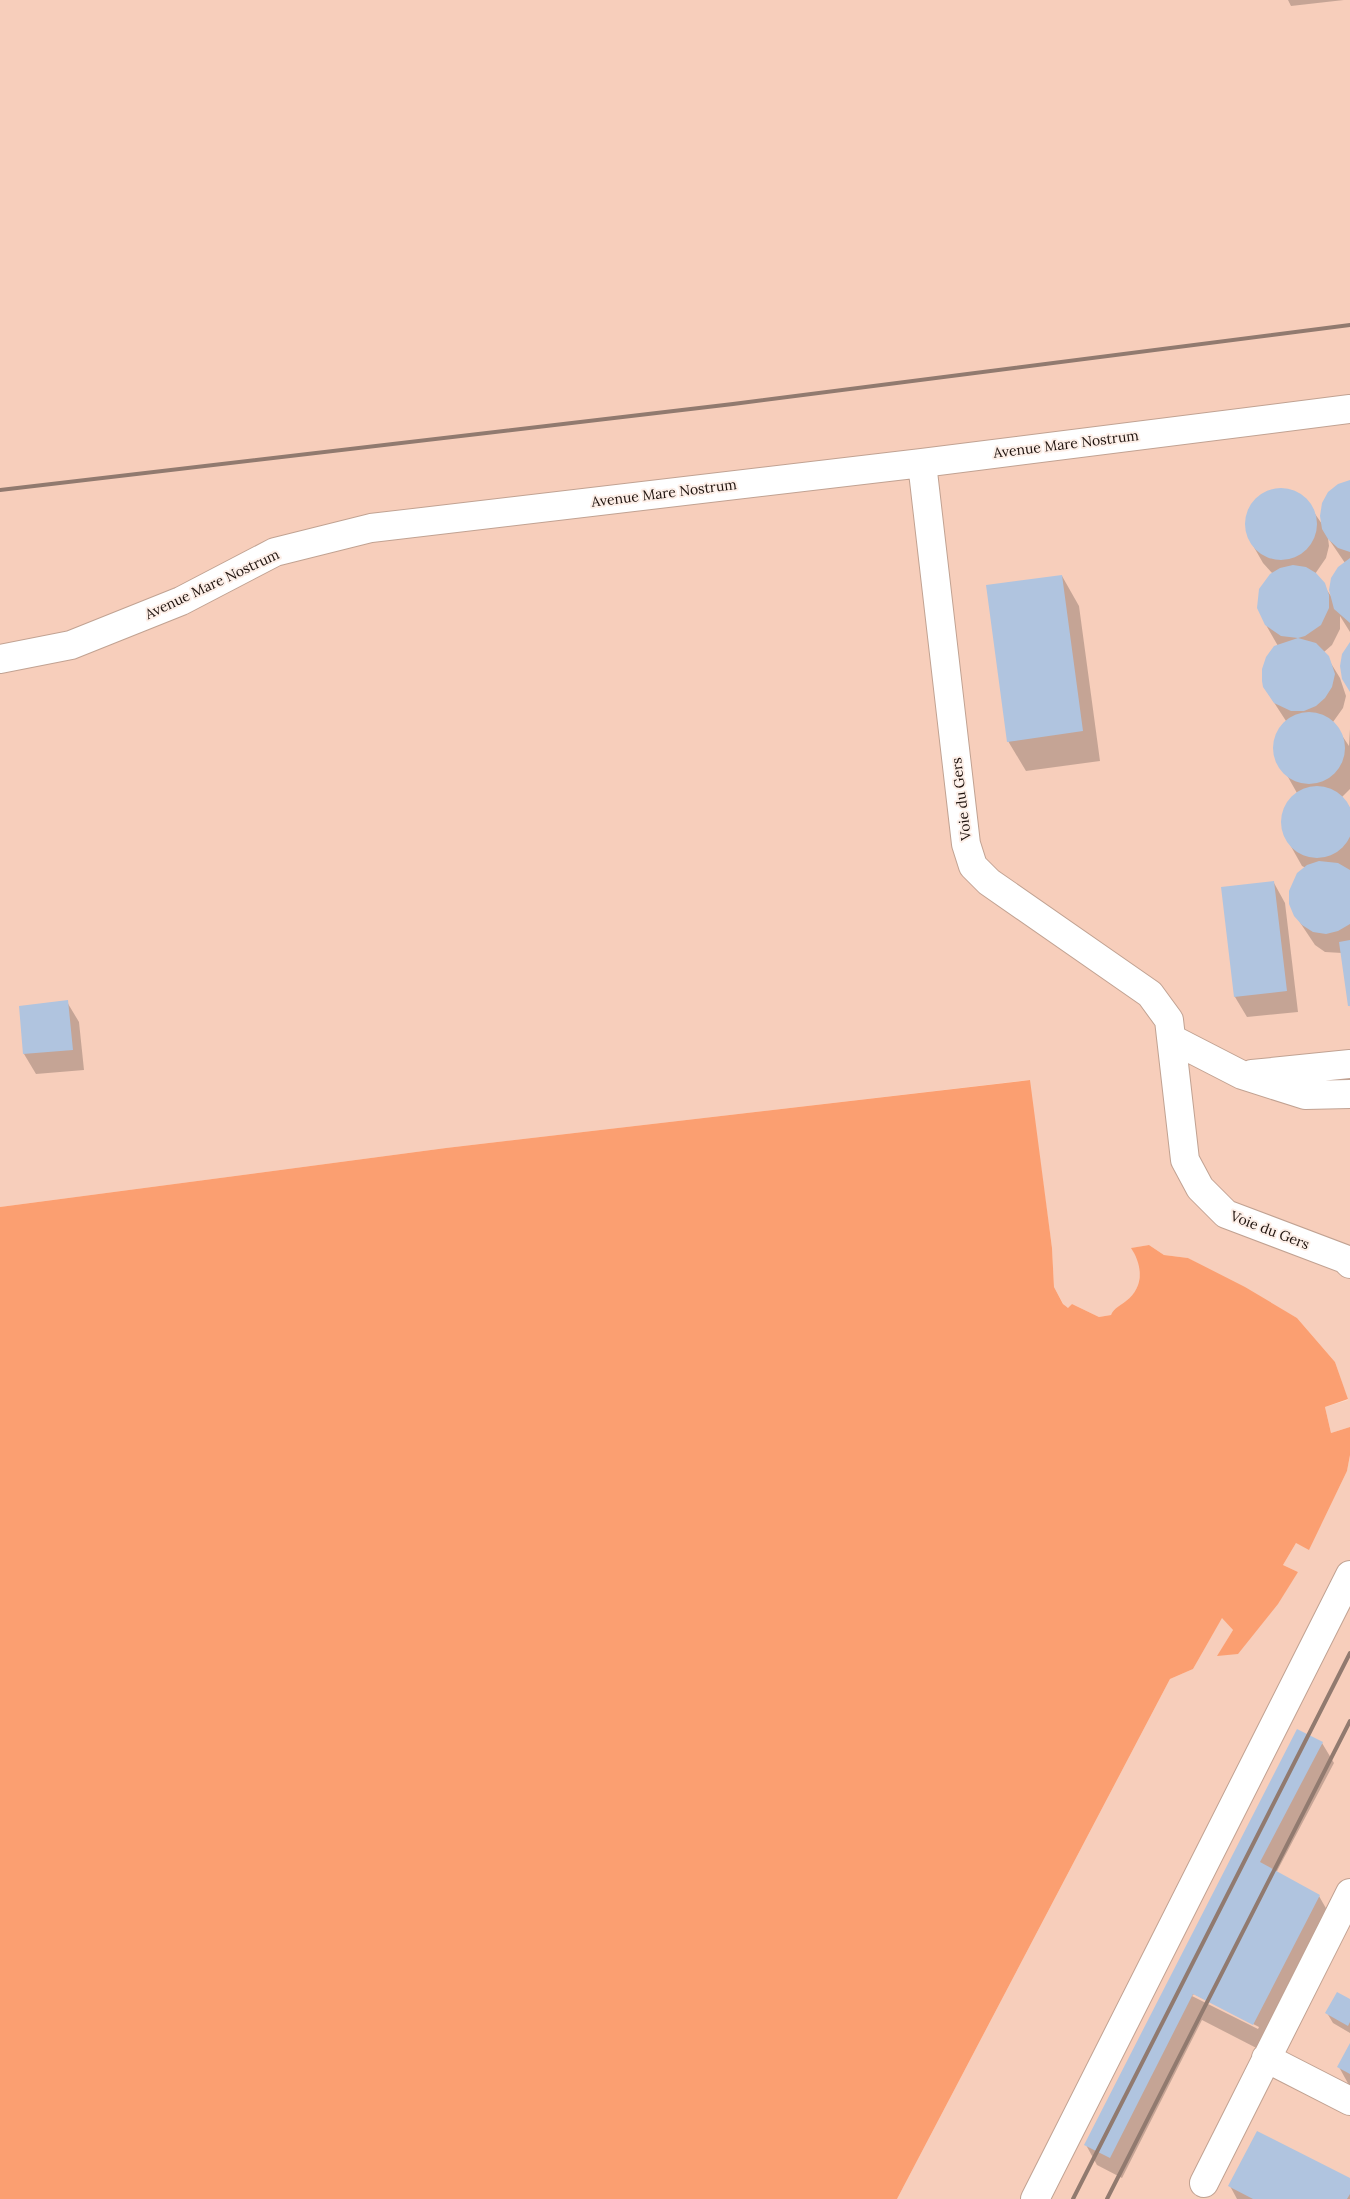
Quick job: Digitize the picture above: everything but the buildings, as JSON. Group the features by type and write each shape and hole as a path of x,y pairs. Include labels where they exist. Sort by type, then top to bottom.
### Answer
{"street":[{"name":"Avenue Mare Nostrum","path":"0,659 71,645 181,602 275,552 371,528 922,463 1350,409"},
{"name":"Voie du Gers","path":"922,463 966,844 973,866 989,882 1150,994 1169,1020 1185,1160 1200,1188 1226,1214 1345,1259 1350,1264"},
{"path":"1172,1039 1242,1075 1305,1095 1350,1094"},
{"path":"1242,1075 1350,1064"},
{"path":"1034,2199 1350,1575"},
{"path":"1204,2183 1350,1894"},
{"path":"1266,2058 1350,2101"}],"shaded area":[{"path":"0,0 1350,0 1350,1427 1331,1433 1325,1407 1348,1400 1335,1362 1297,1318 1188,1258 1164,1255 1149,1245 1132,1248 1139,1259 1141,1269 1138,1286 1133,1295 1114,1310 1111,1315 1099,1317 1072,1304 1069,1308 1065,1307 1054,1287 1052,1248 1029,1080 446,1148 0,1207"},
{"path":"1030,1080 1052,1248 1054,1287 1063,1304 1068,1308 1072,1304 1099,1317 1111,1315 1115,1309 1132,1295 1139,1283 1138,1262 1131,1248 1149,1245 1164,1255 1188,1258 1245,1287 1297,1318 1335,1362 1348,1399 1325,1407 1331,1433 1350,1427 1350,1455 1347,1471 1309,1550 1296,1543 1283,1565 1298,1572 1278,1604 1238,1654 1217,1656 1233,1630 1222,1618 1193,1669 1170,1679 897,2199 0,2199 0,1207 446,1148"},
{"path":"1350,1455 1350,2199 897,2199 1170,1679 1193,1669 1222,1617 1233,1630 1218,1655 1226,1654 1298,1572 1283,1565 1296,1543 1309,1549 1347,1471"}],"railway":[{"path":"0,490 733,404 1350,325"},
{"path":"1073,2199 1350,1653"},
{"path":"1107,2199 1350,1721"}]}
